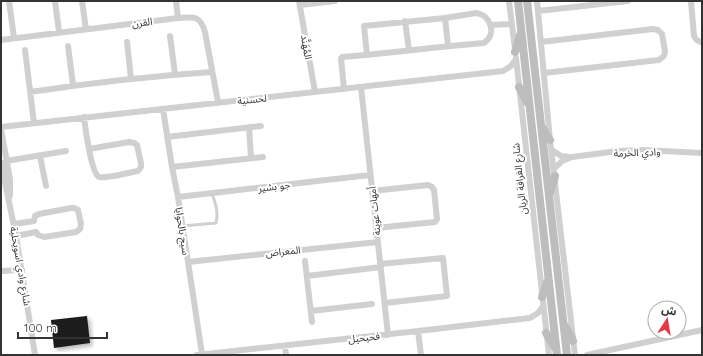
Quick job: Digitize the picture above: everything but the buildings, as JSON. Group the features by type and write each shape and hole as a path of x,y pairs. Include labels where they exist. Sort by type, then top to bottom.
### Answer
{"main road":[{"name":"شارع الغرافة الريان","path":"518,1 557,353"},
{"path":"527,1 567,355"},
{"path":"515,55 521,30"},
{"path":"519,83 529,107"},
{"path":"541,126 550,140"},
{"path":"549,198 554,172"},
{"path":"542,302 548,277"},
{"path":"563,322 574,344"},
{"path":"546,330 557,353"}],"street":[{"path":"9,1 14,38"},
{"path":"55,1 59,32"},
{"path":"82,1 86,29"},
{"path":"176,1 178,18"},
{"path":"300,3 335,1"},
{"name":"شارع الغرافة الريان","path":"509,1 549,355"},
{"path":"537,1 550,140 575,355"},
{"path":"538,11 628,1"},
{"path":"691,1 694,36 696,40 702,42"},
{"name":"المُهَنَّد","path":"300,3 315,92"},
{"path":"344,89 342,57 367,55 484,42 488,39 491,33 491,25 487,18 476,13 445,18 364,26 367,55"},
{"name":"القرن","path":"1,40 178,18 195,18 202,22 205,32 218,102"},
{"path":"445,18 448,46"},
{"path":"405,22 409,50"},
{"path":"491,25 511,24"},
{"path":"541,42 653,29 658,30 662,34 665,51 664,56 659,60 544,73"},
{"path":"170,36 175,74"},
{"path":"126,42 131,79"},
{"path":"68,46 73,86"},
{"path":"25,50 34,123"},
{"path":"503,71 511,66 515,55"},
{"path":"503,71 512,73 519,83"},
{"name":"لحسنية","path":"1,128 84,117 503,71"},
{"path":"30,92 175,74 212,72"},
{"name":"أمهات عوينة","path":"361,87 388,334"},
{"name":"سيج بالحوايا","path":"163,109 202,354"},
{"path":"84,117 89,149 95,173 99,177 138,171 141,167 137,145 134,143 129,142 89,149"},
{"path":"167,137 261,126"},
{"path":"249,127 251,158"},
{"name":"شارع وادي اسويحلية","path":"1,128 4,180 14,224 35,355"},
{"name":"وادي الخرمة","path":"552,150 561,156 572,157 631,150 702,153"},
{"path":"4,162 66,151"},
{"path":"40,156 46,186"},
{"path":"172,168 263,157"},
{"name":"وادي الخرمة","path":"554,172 562,162 572,157"},
{"name":"جو بشير","path":"178,197 370,175"},
{"path":"372,191 428,185 432,186 434,190 437,219 435,222 376,228"},
{"path":"71,208 78,210 81,224 80,229 76,232 44,237 38,235 36,232 34,221 35,216 40,214 71,208"},
{"path":"14,224 34,221"},
{"path":"16,236 36,232"},
{"name":"المعراض","path":"188,262 378,242"},
{"path":"307,276 443,258 447,296 385,303"},
{"path":"305,261 312,322"},
{"path":"1,271 22,270"},
{"path":"530,318 538,313 542,302"},
{"path":"311,311 372,304"},
{"path":"530,318 540,321 546,330"},
{"name":"فحيحيل","path":"197,355 530,318"},
{"path":"574,344 580,353 587,355 702,330"},
{"path":"418,331 421,355"},
{"path":"285,346 286,355"}],"lane":[{"path":"182,226 216,223 218,216 217,207 212,193"}]}
